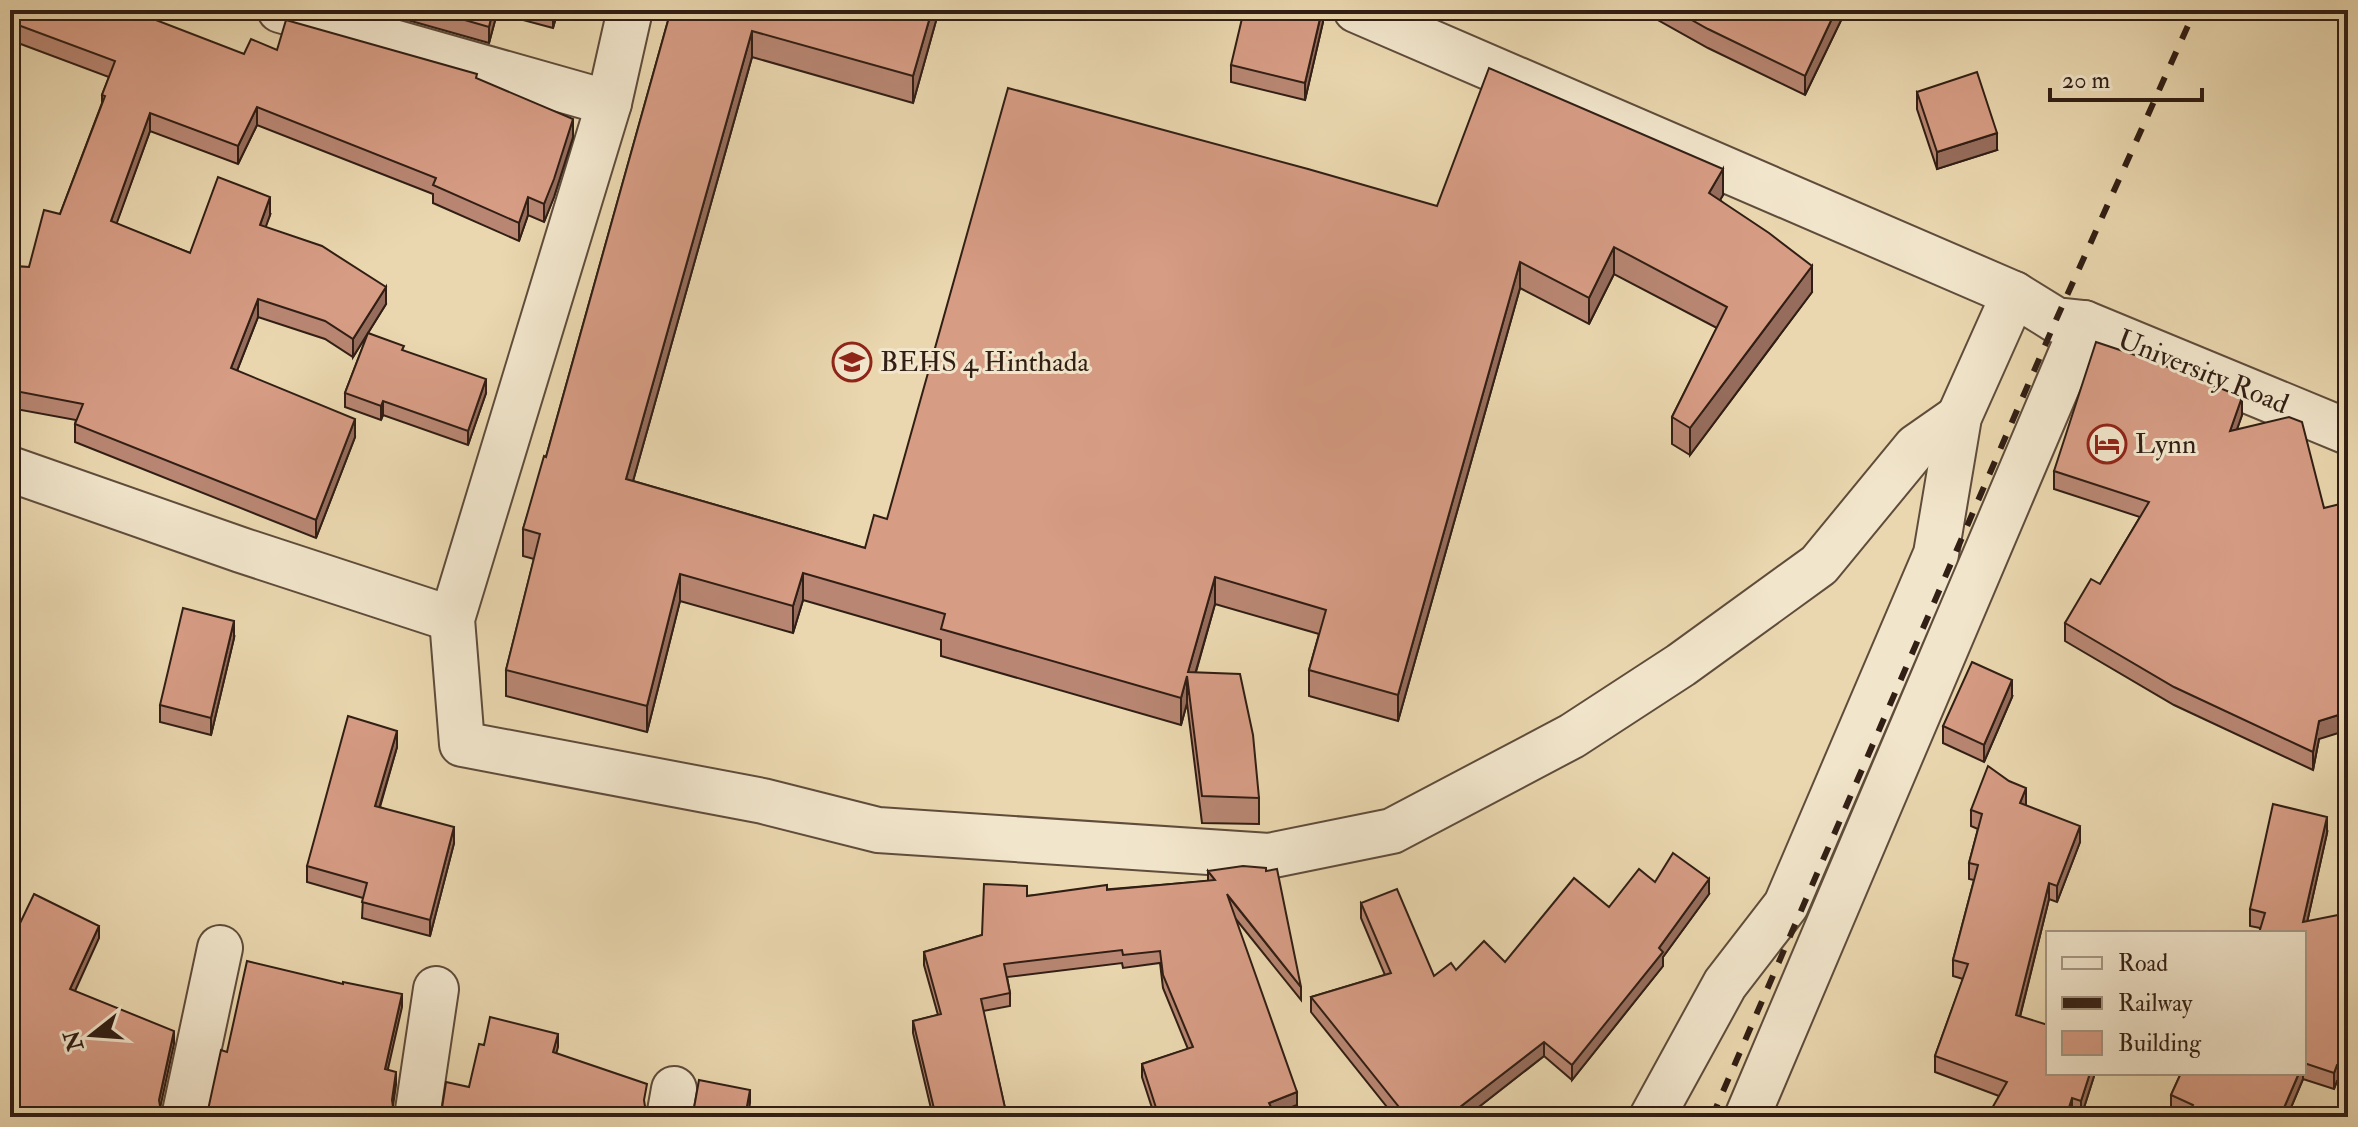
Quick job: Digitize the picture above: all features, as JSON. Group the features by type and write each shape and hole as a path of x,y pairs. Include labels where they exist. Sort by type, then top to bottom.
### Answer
{"street":[{"path":"280,10 609,103"},
{"path":"630,10 609,103 452,619 462,744 763,801 878,830 1269,856 1392,831 1572,736 1681,665 1819,565 1916,447 1959,417"},
{"name":"University Road","path":"1356,10 2070,321 2348,432"},
{"path":"1652,1117 1725,984 1786,905 1936,554 1959,417 2014,294"},
{"path":"1747,1117 2070,321"},
{"path":"10,469 241,550 452,619"},
{"path":"184,1117 220,948"},
{"path":"417,1117 436,989"}],"building":[{"path":"10,10 130,10 244,54 251,39 277,50 286,20 477,74 476,78 573,119 544,204 528,197 519,223 433,185 436,178 257,107 238,146 150,113 111,221 190,253 218,177 270,197 260,225 322,246 386,287 353,339 325,321 258,299 231,368 355,419 316,520 75,424 83,404 10,390 10,266 29,267 44,210 60,214 105,96 102,95 115,61 10,22"},
{"path":"430,10 493,10 489,27"},
{"path":"671,10 932,10 913,76 752,31 626,479 865,548 874,515 887,519 1008,88 1437,206 1489,68 1723,169 1709,193 1812,266 1690,428 1672,417 1727,307 1614,247 1589,298 1520,262 1398,695 1309,670 1326,610 1215,577 1188,672 1240,674 1253,735 1259,798 1202,796 1187,676 1181,698 941,629 945,614 803,573 793,606 680,574 647,706 506,670 540,534 523,529"},
{"path":"1244,10 1322,10 1305,83 1231,65"},
{"path":"1674,10 1836,10 1805,76"},
{"path":"1977,72 1997,133 1937,152 1917,92"},
{"path":"368,333 404,346 402,350 486,379 468,431 383,401 381,406 345,393"},
{"path":"2096,342 2156,362 2242,397 2230,431 2289,417 2302,422 2324,508 2348,502 2348,712 2319,721 2313,752 2174,687 2065,623 2091,579 2100,584 2149,502 2054,471"},
{"path":"183,608 234,621 211,718 160,705"},
{"path":"1972,662 2012,680 1984,745 1943,726"},
{"path":"348,716 397,731 375,806 454,827 430,920 362,902 367,883 307,866"},
{"path":"1988,766 2009,781 2026,788 2020,803 2080,826 2057,886 2049,883 2016,1015 2046,1024 2046,1075 2089,1075 2081,1101 2072,1098 2066,1117 1987,1117 2007,1082 1935,1056 1968,964 1953,960 1978,865 1969,863 1982,814 1971,810"},
{"path":"2273,804 2327,817 2303,922 2348,913 2348,1063 2337,1065 2334,1073 2306,1064 2306,931 2260,931 2265,913 2250,909"},
{"path":"1673,853 1709,879 1659,948 1663,952 1572,1065 1544,1042 1447,1117 1407,1117 1311,997 1391,973 1361,903 1397,889 1434,976 1451,963 1456,970 1484,941 1505,962 1574,878 1609,907 1639,869 1655,882"},
{"path":"1243,866 1266,868 1266,871 1277,869 1301,987 1227,894 1297,1092 1269,1103 1276,1117 1159,1117 1142,1064 1193,1047 1163,975 1160,951 1123,955 1122,950 1004,964 1010,993 981,999 1007,1117 936,1117 913,1021 941,1014 924,952 982,935 984,884 1027,886 1027,896 1107,885 1107,890 1215,880 1208,871"},
{"path":"34,894 99,926 70,989 174,1031 159,1100 164,1117 10,1117 10,944"},
{"path":"247,961 343,984 402,994 385,1069 396,1072 392,1100 397,1117 205,1117 221,1050 227,1052"},
{"path":"490,1017 558,1034 553,1052 647,1084 644,1100 649,1117 438,1117 446,1082 469,1087 479,1044 484,1045"},
{"path":"2180,1075 2298,1075 2280,1117 2186,1117 2193,1105 2171,1095"},
{"path":"699,1080 750,1090 745,1117 690,1117"}],"railway":[{"path":"1712,1117 2056,320 2195,10"}],"place":[{"name":"BEHS 4 Hinthada","path":"852,362"},
{"name":"Lynn","path":"2107,444"}]}
